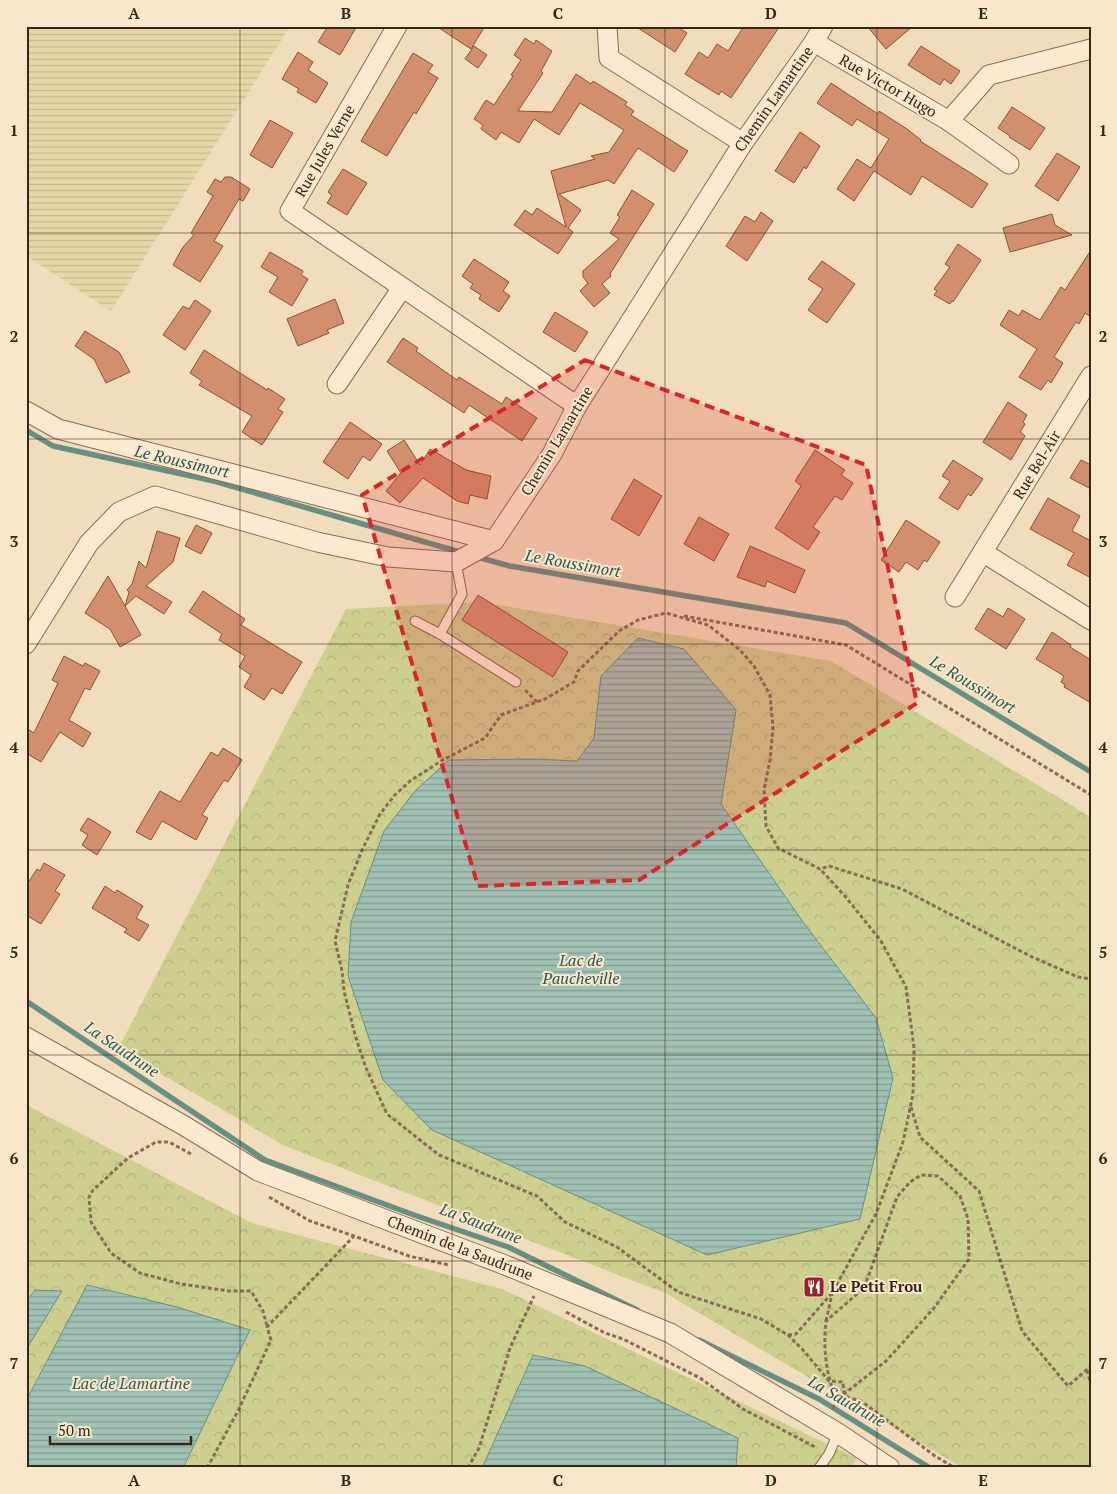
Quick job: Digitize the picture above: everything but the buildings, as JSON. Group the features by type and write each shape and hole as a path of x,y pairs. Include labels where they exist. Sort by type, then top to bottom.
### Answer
{"street":[{"name":"Rue Jules Verne","path":"397,26 290,211 577,406"},
{"path":"607,26 609,58 743,143"},
{"name":"Chemin Lamartine","path":"456,562 494,541 552,454 577,406 743,143 818,34"},
{"name":"Rue Victor Hugo","path":"818,34 949,121 989,75 1091,49"},
{"path":"949,121 1009,164"},
{"path":"337,384 402,288"},
{"name":"Rue Bel-Air","path":"956,597 1091,376"},
{"path":"26,411 58,429 494,541"},
{"path":"26,644 89,543 120,512 155,496 316,542 388,557 456,562"},
{"path":"984,553 1091,620"},
{"name":"Chemin de la Saudrune","path":"26,1037 183,1125 258,1171 505,1265 670,1333 838,1433 890,1468"}],"lane":[{"path":"440,634 462,594 456,562"},
{"path":"414,622 440,634 516,682"},
{"path":"819,1468 829,1454 838,1433"}],"path":[{"path":"666,613 708,625 740,650 754,666 770,694 773,728 770,760 764,790 766,826 778,848 820,869 844,895 881,941 906,987 914,1048 913,1094 903,1142 876,1214 832,1293 796,1334 788,1335"},
{"path":"956,1468 935,1456 862,1401 849,1398 844,1394 843,1382 829,1381 788,1335 761,1319 678,1292 616,1247 565,1222 537,1196 439,1155 387,1114 366,1068 354,1035 335,940 348,885 362,850 380,814 394,796 410,781 485,738 501,715 545,700 574,682 578,671 619,631 638,620 666,613 846,645 1091,795"},
{"path":"820,869 830,866 902,889 1030,956 1078,977 1091,979"},
{"path":"910,1107 920,1137 979,1191 1022,1331 1068,1386 1091,1366"},
{"path":"195,1156 169,1142 156,1142 128,1158 93,1190 89,1197 91,1222 111,1253 140,1273 181,1284 229,1291 252,1291 263,1311 271,1340 238,1412 207,1468"},
{"path":"826,1321 864,1288 897,1197 910,1182 921,1175 938,1176 960,1196 968,1219 968,1259 934,1308 886,1362 836,1399 831,1413"},
{"path":"264,1194 310,1221 409,1256 453,1266"},
{"path":"267,1327 354,1236"},
{"path":"525,1293 540,1298"},
{"path":"832,1293 824,1342 829,1381 836,1399"},
{"path":"468,1468 479,1448 510,1348 534,1296"},
{"path":"564,1311 605,1333 623,1339 700,1378 743,1409 829,1454"},
{"path":"1087,1370 1091,1385"}],"highlighted area":[{"path":"585,360 866,465 917,703 639,880 478,886 362,495"}],"shaded area":[{"path":"26,26 290,26 111,311 26,256"}],"green space":[{"path":"480,602 831,661 1091,817 1091,1468 963,1468 665,1293 285,1146 118,1049 346,609","holes":["601,676 736,710 721,804 803,922 876,1018 893,1078 860,1219 707,1255 432,1130 449,760 534,759 577,761 594,738"]},
{"path":"26,1105 252,1223 502,1289 857,1458 851,1468 736,1468 738,1438 533,1355 482,1468 183,1468 250,1331 177,1307 88,1285 26,1401 26,1350 62,1291 35,1290 26,1302"}],"water":[{"name":"Lac de Paucheville","path":"638,638 684,649 736,710 721,804 803,922 876,1018 893,1078 860,1219 707,1255 432,1130 383,1080 348,976 351,922 384,831 415,791 449,760 534,759 577,761 594,738 601,676"},
{"name":"Lac de Lamartine","path":"87,1285 177,1307 250,1330 183,1468 26,1468 26,1401"},
{"path":"35,1290 62,1291 26,1350 26,1302"},
{"path":"533,1355 585,1366 738,1438 736,1468 482,1468"}],"waterway":[{"name":"Le Roussimort","path":"26,430 53,446 214,481 463,553"},
{"name":"Le Roussimort","path":"477,557 510,566 846,623 1091,772"},
{"name":"La Saudrune","path":"26,1001 265,1160 414,1215 508,1247 637,1310"},
{"name":"La Saudrune","path":"699,1340 819,1399 930,1468"}],"place":[{"name":"Le Petit Frou","path":"814,1287"}]}
